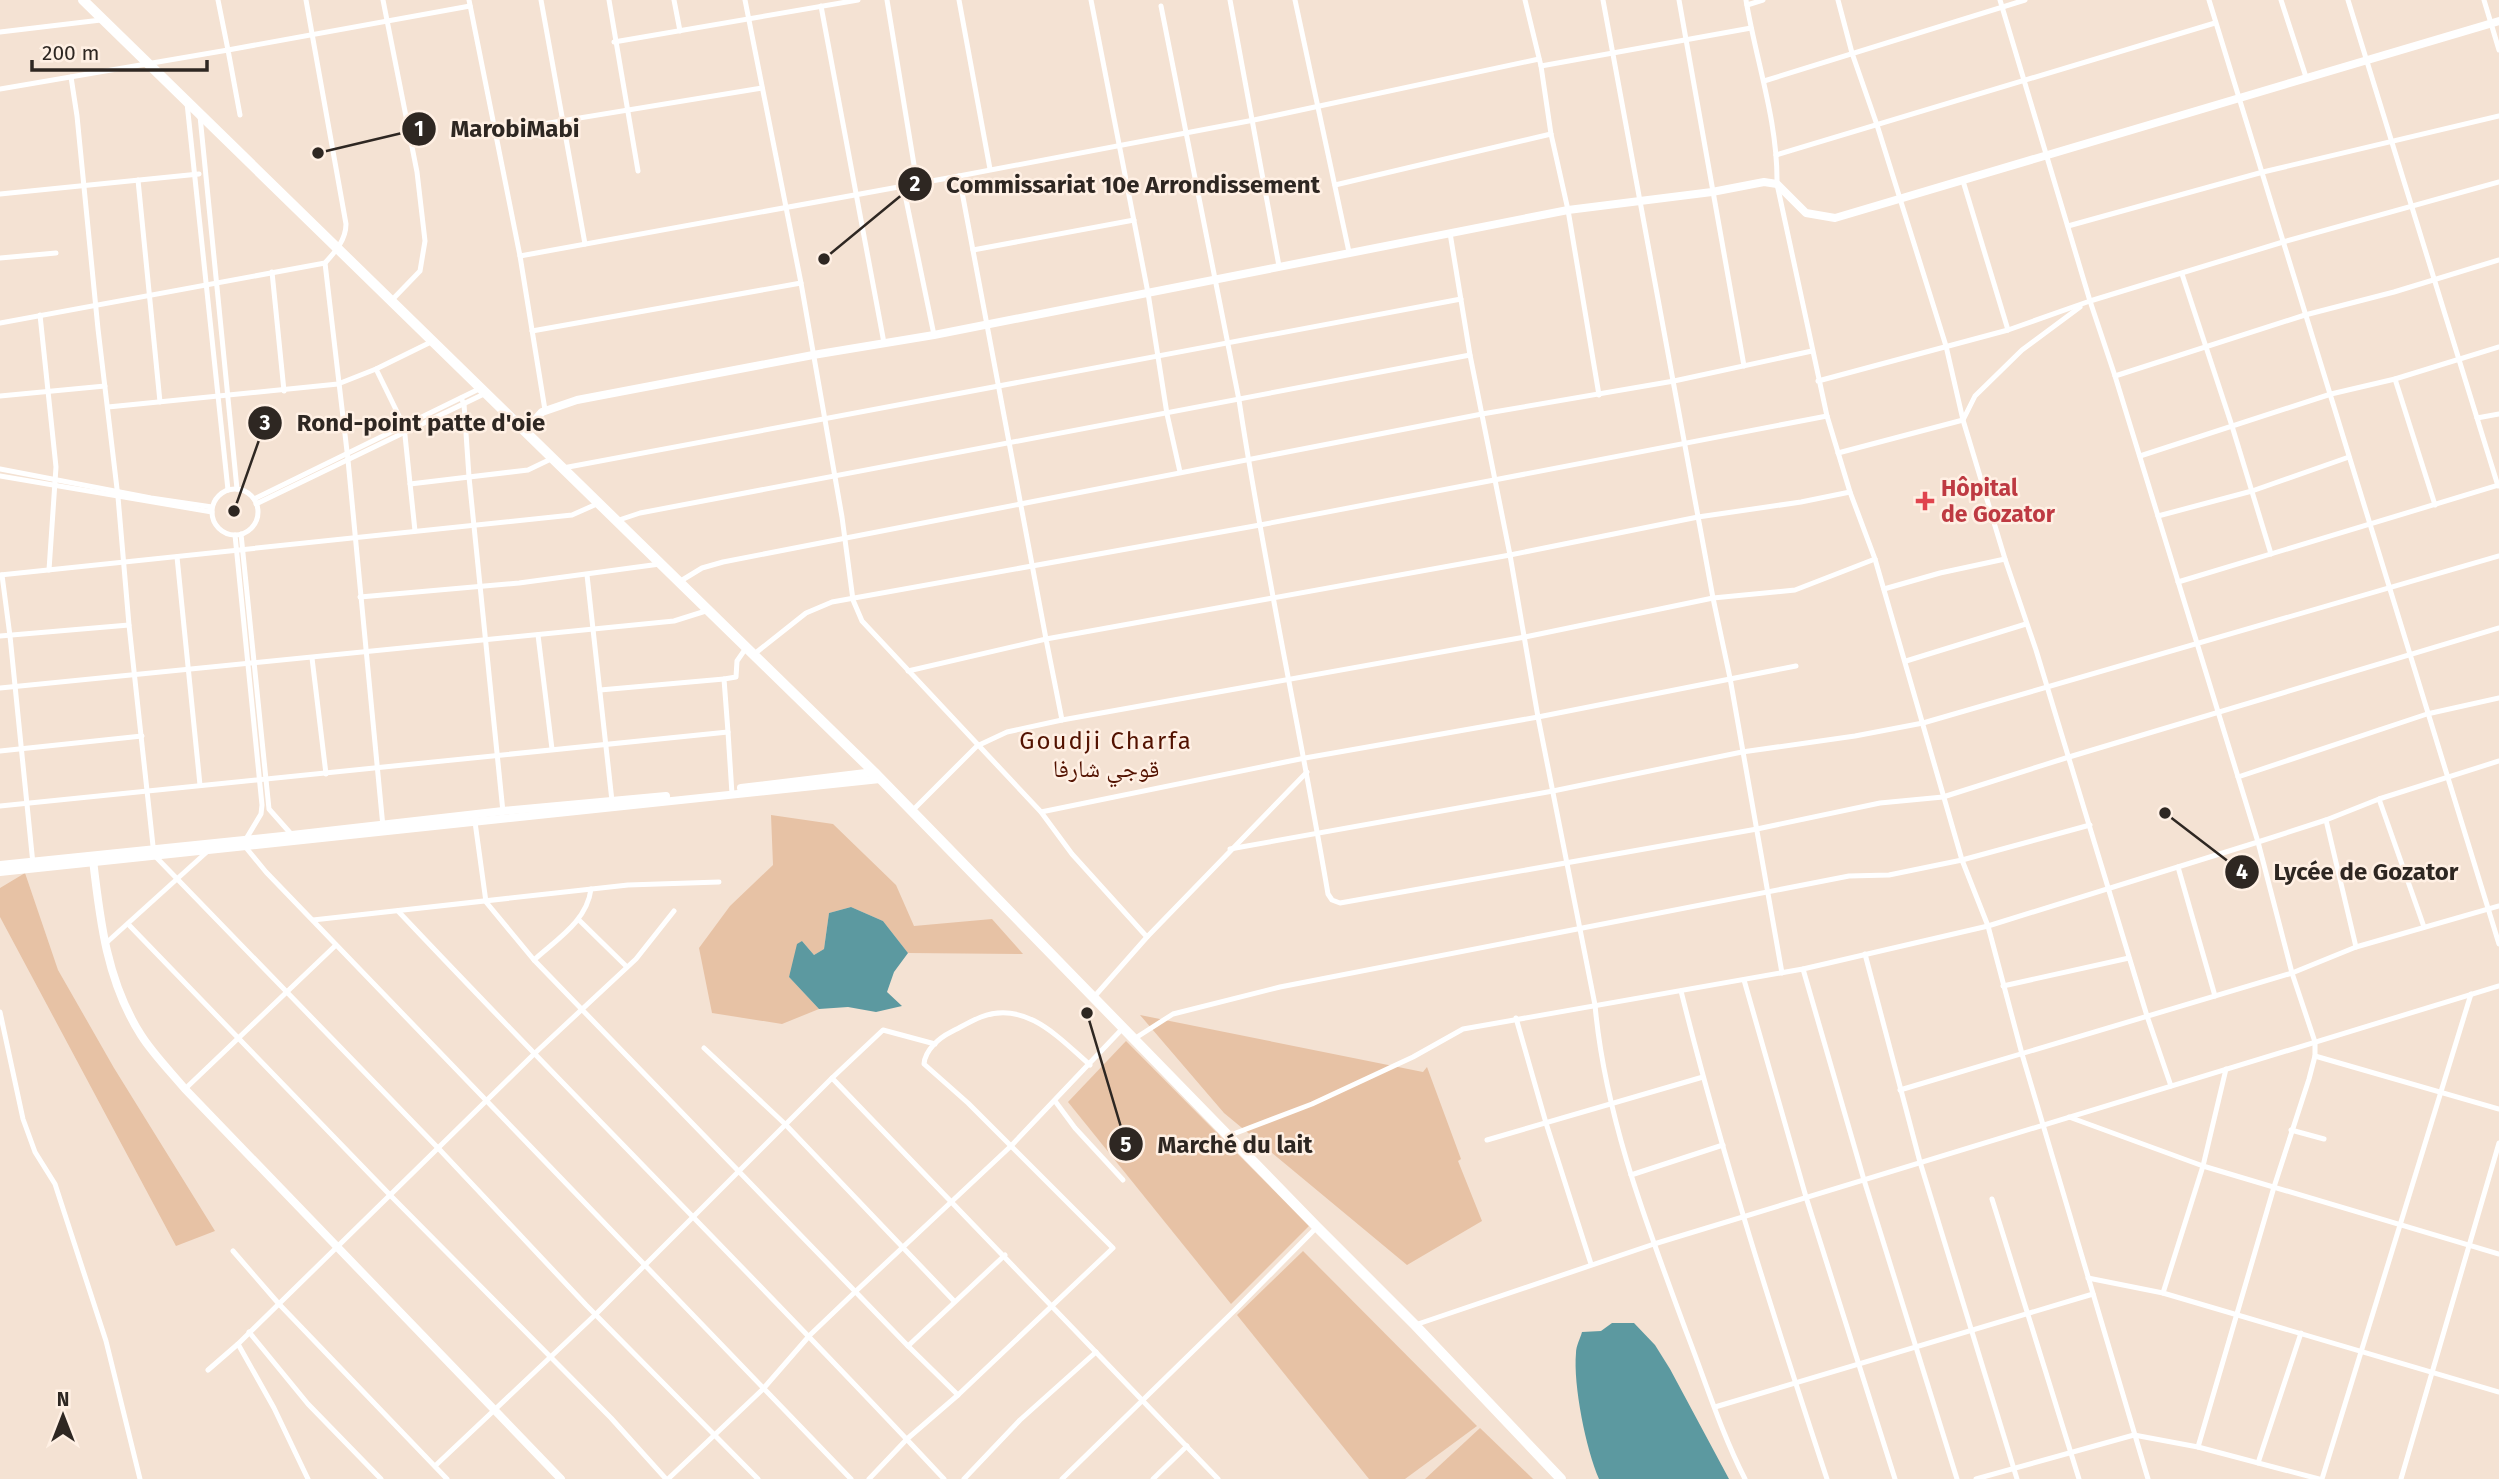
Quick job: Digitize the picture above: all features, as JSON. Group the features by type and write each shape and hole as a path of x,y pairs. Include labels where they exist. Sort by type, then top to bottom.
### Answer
{"highway":[{"path":"83,0 877,775 1227,1136 1415,1325 1561,1479"}],"street":[{"path":"218,0 240,115"},
{"path":"0,323 325,263 337,250 346,231 346,224 306,0"},
{"path":"383,0 417,172 425,242 420,271 391,301"},
{"path":"541,0 585,244"},
{"path":"609,0 638,171"},
{"path":"674,0 680,31"},
{"path":"745,0 787,206 845,537 853,600 862,621 1041,812 1072,854 1147,937"},
{"path":"614,42 858,0"},
{"path":"887,0 917,183"},
{"path":"959,0 990,169"},
{"path":"1091,0 1180,472"},
{"path":"1230,0 1279,267"},
{"path":"1294,0 1349,253"},
{"path":"1525,0 1541,66 1551,134 1568,210 1599,395"},
{"path":"1603,0 1730,678 1782,973"},
{"path":"1679,0 1744,366"},
{"path":"1763,0 1746,2 1764,81 1776,155 1777,184 1827,416 1850,492 1875,559 1962,860 1988,926 2022,1054 2148,1479"},
{"path":"1838,0 1852,54 1946,346 1963,420 2005,559 2069,757 2147,1017 2171,1086"},
{"path":"2000,0 2090,301 2258,842 2292,973 2315,1042 2315,1056 2198,1447"},
{"path":"1764,81 2025,0"},
{"path":"2209,0 2499,944"},
{"path":"2281,0 2306,77"},
{"path":"2178,582 2499,485 2348,0"},
{"path":"2484,0 2495,22 2499,50"},
{"path":"0,89 228,50 470,3 520,256 545,410"},
{"path":"821,6 884,343"},
{"path":"1161,6 1239,400 1247,459 1305,758 1328,894 1332,900 1340,903 1757,830 1880,803 1943,797 2499,628"},
{"path":"0,33 102,19"},
{"path":"525,431 545,410 577,401 813,355 933,335 1568,210 1712,192 1764,182 1777,184 1806,213 1835,218 1898,197 1963,181 2495,22"},
{"path":"1776,155 2215,23"},
{"path":"1541,66 1751,28"},
{"path":"520,256 1254,120 1538,59"},
{"path":"71,77 118,494 129,625 154,852 176,880 439,1149 595,1315 758,1479"},
{"path":"494,132 762,88"},
{"path":"187,103 228,490"},
{"path":"200,114 237,489"},
{"path":"2068,226 2263,172 2499,116"},
{"path":"1335,185 1551,134"},
{"path":"0,194 205,173"},
{"path":"959,176 1062,720"},
{"path":"138,180 160,402"},
{"path":"1963,181 2008,330"},
{"path":"1818,381 2008,330 2090,301 2283,242 2499,182"},
{"path":"903,185 933,335"},
{"path":"973,250 1134,220"},
{"path":"1450,233 1538,717 1595,1004 1599,1047 1612,1104 1631,1175 1654,1244 1745,1479"},
{"path":"0,258 56,253"},
{"path":"2115,376 2305,315 2499,260"},
{"path":"325,263 348,456 383,828"},
{"path":"272,272 284,391"},
{"path":"2182,274 2271,555"},
{"path":"532,331 801,284"},
{"path":"563,468 1461,299"},
{"path":"1838,453 1963,420 1975,396 2022,350 2090,301"},
{"path":"40,315 56,483 50,570"},
{"path":"108,407 338,384 433,341"},
{"path":"2140,456 2331,394 2395,379 2499,347"},
{"path":"680,582 702,568 723,562 845,537 1482,414 1674,381 1812,351"},
{"path":"616,521 640,513 1471,355"},
{"path":"376,369 405,428 415,531"},
{"path":"2395,379 2435,505"},
{"path":"0,396 105,386"},
{"path":"255,502 484,391"},
{"path":"462,401 504,815"},
{"path":"2477,418 2499,414"},
{"path":"600,690 736,677 737,661 806,613 832,602 1260,525 1827,416"},
{"path":"2158,516 2252,491 2349,457"},
{"path":"410,484 528,470 553,458"},
{"path":"0,469 56,483"},
{"path":"0,476 212,510"},
{"path":"237,489 246,492 255,502 257,519 253,526 238,535 221,531 216,526 212,510 218,496 228,490 237,489"},
{"path":"908,671 1046,639 1510,555 1698,517 1850,492"},
{"path":"33,865 10,636 1,575 572,515 598,503"},
{"path":"238,535 251,664 261,814 243,842"},
{"path":"1230,849 1553,791 1742,752 1923,723 2499,556"},
{"path":"177,557 200,785"},
{"path":"912,811 977,746 1007,732 1525,636 1713,598 1795,590 1875,559"},
{"path":"1884,589 2005,559"},
{"path":"360,597 480,587 660,564"},
{"path":"587,575 613,804"},
{"path":"0,688 674,621 709,610"},
{"path":"1906,661 2026,624"},
{"path":"0,636 129,625"},
{"path":"538,635 552,750"},
{"path":"312,658 326,774"},
{"path":"251,664 269,808 292,835"},
{"path":"1041,812 1305,758 1538,717 1797,666"},
{"path":"724,679 732,792"},
{"path":"2238,777 2427,714 2499,698"},
{"path":"0,806 728,732"},
{"path":"0,751 142,736"},
{"path":"1227,1136 1312,1104 1413,1057 1463,1029 1803,969 1988,926 2258,842 2379,799 2499,761"},
{"path":"1094,997 1230,849 1307,772"},
{"path":"0,865 33,865 93,859 877,775"},
{"path":"2379,799 2424,927"},
{"path":"154,852 209,850 292,835 474,822 504,815"},
{"path":"2326,820 2356,947"},
{"path":"474,822 486,902 534,960 958,1395"},
{"path":"1134,1039 1165,1017 1204,1005 1348,974 1849,876 1889,875 1962,860 2090,825"},
{"path":"243,842 313,920 486,1102 851,1479"},
{"path":"104,945 209,850"},
{"path":"93,859 104,945 119,992 139,1033 185,1089 561,1479"},
{"path":"0,872 33,865"},
{"path":"2178,867 2215,996"},
{"path":"313,920 591,889 719,882"},
{"path":"534,960 579,920 586,909 591,889"},
{"path":"1900,1090 2292,973 2356,947 2499,906"},
{"path":"398,911 692,1217 810,1335 944,1479"},
{"path":"208,1370 627,967 674,911"},
{"path":"579,920 627,967"},
{"path":"128,924 391,1196 611,1418 667,1479 762,1389 810,1335 1011,1146 1123,1028"},
{"path":"185,1089 336,944"},
{"path":"1865,954 1920,1162 2017,1479"},
{"path":"2004,986 2129,958"},
{"path":"1803,969 1864,1180 1957,1479"},
{"path":"1744,980 1807,1197 1895,1479"},
{"path":"1415,1325 1654,1244 2499,986"},
{"path":"1681,991 1723,1145 1828,1479"},
{"path":"1976,1479 2134,1435 2198,1447 2321,1479 2471,994"},
{"path":"0,1012 23,1119 35,1152 55,1185 106,1341 140,1479"},
{"path":"869,1479 907,1439 958,1395 1113,1248 925,1064 926,1055 946,1034 980,1017 1013,1013 1043,1024 1090,1065"},
{"path":"1516,1018 1546,1124 1591,1264"},
{"path":"435,1466 551,1358 737,1171 883,1030 934,1044"},
{"path":"704,1048 785,1124 954,1301"},
{"path":"2315,1056 2499,1109"},
{"path":"2163,1293 2203,1166 2226,1069"},
{"path":"1487,1140 1703,1077"},
{"path":"832,1078 1219,1479"},
{"path":"1055,1101 1075,1128 1123,1180"},
{"path":"2068,1117 2203,1166 2499,1254"},
{"path":"2291,1130 2324,1139"},
{"path":"2401,1479 2499,1143"},
{"path":"1631,1175 1723,1145"},
{"path":"1992,1199 2079,1479"},
{"path":"1062,1479 1317,1227"},
{"path":"233,1251 279,1304 447,1479"},
{"path":"908,1346 1005,1255"},
{"path":"2088,1278 2163,1293 2237,1313 2499,1392"},
{"path":"1715,1407 2093,1294"},
{"path":"249,1332 308,1404 381,1479"},
{"path":"2258,1463 2301,1333"},
{"path":"238,1344 274,1408 308,1479"},
{"path":"964,1479 1020,1420 1096,1352"},
{"path":"1153,1479 1187,1446"}],"shaded area":[{"path":"771,815 833,824 896,885 914,926 992,919 1023,954 908,953 883,921 851,907 829,913 824,949 814,955 802,941 789,977 819,1009 782,1024 712,1013 699,948 730,906 773,865"},
{"path":"25,873 58,970 114,1068 215,1231 176,1246 0,917 0,888"},
{"path":"1140,1015 1423,1072 1427,1067 1461,1159 1458,1161 1482,1221 1407,1265 1224,1113"},
{"path":"1126,1041 1309,1226 1231,1304 1068,1102"},
{"path":"1303,1251 1477,1426 1405,1479 1369,1479 1237,1315"},
{"path":"1480,1428 1533,1479 1425,1479"}],"water":[{"path":"851,907 883,921 908,953 894,972 887,992 902,1006 876,1012 848,1007 819,1009 789,977 797,944 802,941 814,955 824,949 829,913"},
{"path":"1612,1323 1634,1323 1655,1345 1729,1479 1599,1479 1582,1417 1576,1382 1576,1350 1582,1332 1601,1331"}],"place":[{"name":"MarobiMabi","path":"318,153"},
{"name":"Commissariat 10e Arrondissement","path":"824,259"},
{"name":"Hôpital de Gozator","path":"1925,501"},
{"name":"Rond-point patte d'oie","path":"234,511"},
{"name":"Lycée de Gozator","path":"2165,813"},
{"name":"Marché du lait","path":"1087,1013"}],"district":[{"name":"Goudji Charfa قوجي شارفا","path":"1106,755"}]}
